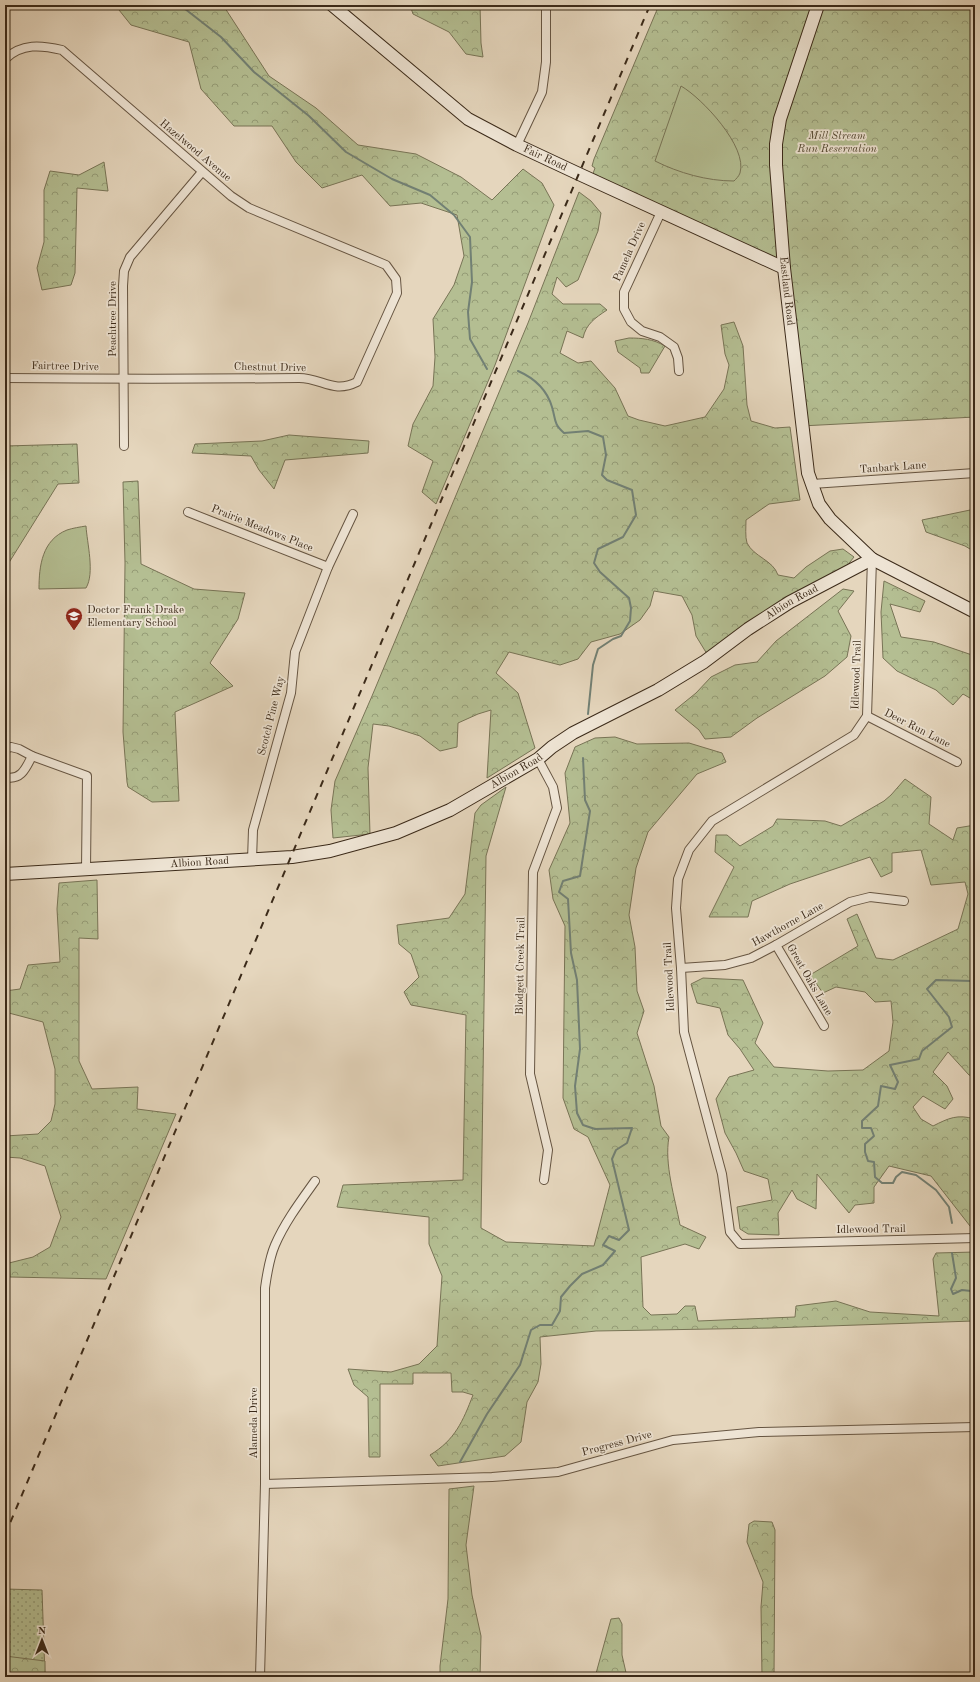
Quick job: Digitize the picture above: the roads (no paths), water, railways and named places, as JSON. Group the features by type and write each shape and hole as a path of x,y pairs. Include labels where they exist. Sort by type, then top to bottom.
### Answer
{"street":[{"name":"Fair Road","path":"332,5 468,119 517,145 784,268"},
{"path":"517,145 542,92 546,62 546,5"},
{"name":"Eastland Road","path":"818,5 777,132 776,165 784,268 808,473 819,504 830,519 872,559"},
{"name":"Hazelwood Avenue","path":"5,59 13,52 29,46 46,46 62,50 202,172 250,208 386,265"},
{"name":"Peachtree Drive","path":"124,446 124,271 130,257 202,172"},
{"name":"Pamela Drive","path":"661,212 624,292 624,309 631,322 642,331 660,337 674,347 678,358 679,371"},
{"name":"Chestnut Drive","path":"124,379 304,378 339,387 348,386 357,382 397,293 396,279 386,265"},
{"name":"Fairtree Drive","path":"5,378 124,379"},
{"name":"Tanbark Lane","path":"812,484 975,474"},
{"name":"Prairie Meadows Place","path":"188,512 328,567"},
{"name":"Scotch Pine Way","path":"252,860 253,830 291,693 295,652 328,567 353,514"},
{"path":"872,559 975,612"},
{"name":"Idlewood Trail","path":"872,559 867,716 854,735 712,821 689,850 678,879 676,908 684,1032 722,1174 730,1232 740,1244 975,1238"},
{"name":"Albion Road","path":"5,874 292,857 330,851 396,833 450,810 538,759 552,747 573,733 658,690 704,662 748,629 790,602 872,559"},
{"name":"Deer Run Lane","path":"867,716 957,762"},
{"path":"5,748 11,747 19,749 32,756 87,776 86,869"},
{"path":"5,777 11,778 19,776 24,771 32,756"},
{"name":"Blodgett Creek Trail","path":"538,759 553,787 557,808 533,872 530,1074 548,1150 544,1180"},
{"name":"Hawthorne Lane","path":"681,968 726,965 751,958 850,902 870,897 904,901"},
{"name":"Great Oaks Lane","path":"776,945 824,1026"},
{"name":"Alameda Drive","path":"260,1677 265,1484 265,1288 269,1264 284,1226 315,1181"},
{"name":"Progress Drive","path":"265,1484 492,1477 558,1472 673,1440 759,1432 975,1426"}],"waterway":[{"path":"180,5 221,37 254,72 309,116 346,152 392,179 430,195 454,215 470,237 472,282 468,312 470,339 487,369"},
{"path":"518,371 539,385 547,395 552,407 556,424 560,430 564,433 588,431 603,437 606,455 602,475 607,480 632,490 636,515 623,537 598,549 594,563 600,572 629,598 631,608 630,621 621,636 613,639 598,649 593,665 588,714"},
{"path":"460,1462 487,1414 520,1365 531,1330 540,1325 552,1325 560,1311 561,1297 570,1286 582,1274 603,1265 615,1251 603,1245 609,1236 619,1240 629,1230 612,1159 616,1150 627,1143 632,1128 595,1129 583,1125 577,1113 575,1086 580,1049 577,980 571,953 568,899 559,892 563,881 580,876 590,811 585,800 583,758"},
{"path":"952,1223 949,1207 936,1190 916,1175 902,1172 896,1177 893,1183 882,1183 875,1177 874,1162 868,1161 865,1152 865,1144 874,1136 871,1128 862,1128 862,1121 878,1106 881,1086 895,1089 898,1082 890,1065 919,1059 922,1051 952,1027 949,1017 927,989 936,980 972,981 975,979"},
{"path":"952,1253 956,1278 951,1289 953,1294 962,1290 971,1291 975,1298"}],"railway":[{"path":"5,1535 650,5"}],"place":[{"name":"Doctor Frank Drake Elementary School","path":"74,631"}],"park label":[{"name":"Mill Stream Run Reservation","path":"837,142"}]}
